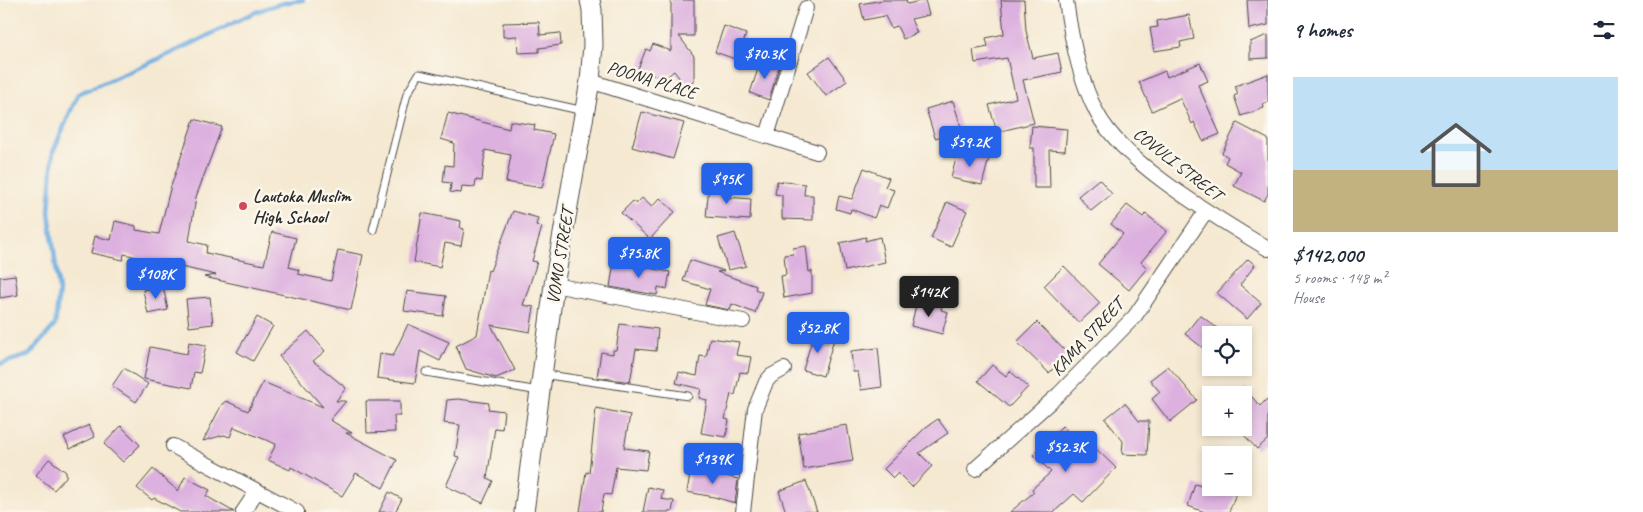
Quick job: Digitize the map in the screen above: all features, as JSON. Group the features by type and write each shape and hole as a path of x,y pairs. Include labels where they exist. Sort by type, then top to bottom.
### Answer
{"main road":[{"name":"VOMO STREET","path":"524,512 554,285 590,81 593,45 590,0"}],"street":[{"name":"COVULI STREET","path":"1066,0 1070,36 1097,114 1126,152 1206,211 1268,250"},
{"path":"767,136 806,8"},
{"name":"POONA PLACE","path":"590,81 817,152"},
{"name":"KAMA STREET","path":"975,470 1059,394 1135,316 1206,211"},
{"path":"554,285 743,321"},
{"path":"743,512 755,409 766,382 771,376 784,370"},
{"path":"173,446 297,512"},
{"path":"243,512 257,492"}],"lane":[{"path":"373,230 407,94 419,74 585,111"},
{"path":"426,372 688,396"}],"building":[{"path":"671,0 694,0 694,36 679,36 694,56 694,80 686,87 674,71 664,79 638,69 646,49 650,51 653,44 671,51"},
{"path":"883,0 906,0 907,4 925,0 929,15 911,19 917,33 903,39 897,26 891,28 885,16 864,20 860,4"},
{"path":"1001,0 1024,0 1026,31 1033,58 1058,53 1062,72 1023,80 1034,123 997,132 989,105 1016,98 1007,58 975,63 973,50 988,47 986,38 1004,34"},
{"path":"1247,0 1268,0 1268,25 1249,29"},
{"path":"1189,15 1194,39 1180,42 1181,47 1154,51 1150,28 1158,27 1157,21"},
{"path":"539,22 540,35 560,33 561,45 539,48 539,52 518,53 517,36 503,37 503,23"},
{"path":"724,26 746,34 738,60 715,52"},
{"path":"1268,35 1268,58 1250,59 1250,42"},
{"path":"829,57 847,81 826,96 808,72"},
{"path":"761,60 779,66 769,100 750,93"},
{"path":"1200,63 1208,81 1198,85 1220,134 1203,141 1194,122 1192,124 1180,98 1152,111 1139,82 1165,71 1167,77"},
{"path":"1268,74 1268,102 1263,104 1264,108 1241,116 1234,96 1238,94 1235,86"},
{"path":"953,101 962,130 935,138 926,109"},
{"path":"642,112 684,123 673,159 632,147"},
{"path":"448,113 509,129 510,121 535,125 534,130 554,134 542,188 506,182 511,155 485,150 482,181 476,180 475,187 462,186 461,193 450,192 451,183 443,182 445,165 453,166 454,143 441,139"},
{"path":"194,119 222,127 196,197 189,241 207,245 206,253 264,265 272,232 296,238 289,267 299,270 298,274 331,281 338,250 363,255 351,310 204,277 216,275 124,254 123,260 91,253 95,236 111,240 115,221 136,226 136,230 159,234 170,189"},
{"path":"1237,123 1268,139 1268,194 1264,201 1234,186 1241,172 1225,163 1228,157 1222,153"},
{"path":"1032,126 1067,129 1065,151 1049,150 1050,188 1034,188 1034,148 1030,148"},
{"path":"958,151 989,158 982,185 951,178"},
{"path":"864,168 889,178 885,187 894,190 887,208 879,205 874,218 851,209 850,213 836,209 839,196 852,199"},
{"path":"1099,179 1112,194 1091,211 1078,196"},
{"path":"777,181 805,184 804,195 813,195 813,220 782,219 782,195 775,194"},
{"path":"709,185 725,186 725,197 751,199 750,220 706,217"},
{"path":"642,198 652,207 660,198 675,212 650,239 621,213 633,201 636,204"},
{"path":"947,202 967,211 951,247 931,238"},
{"path":"1127,205 1143,217 1146,214 1167,231 1141,262 1147,268 1129,290 1098,264 1123,234 1111,224"},
{"path":"513,211 538,218 536,225 542,227 532,261 537,262 523,305 534,307 530,332 491,325 515,370 496,378 466,369 456,346 477,335 488,270 490,271"},
{"path":"422,213 461,221 460,228 464,229 461,246 445,243 440,267 414,262"},
{"path":"735,233 746,266 728,270 718,238"},
{"path":"866,237 865,241 880,237 885,262 845,271 840,243"},
{"path":"806,246 809,272 812,271 812,293 784,298 781,276 786,275 784,255 794,254 793,248"},
{"path":"1248,259 1255,265 1240,285 1261,303 1247,319 1217,293"},
{"path":"690,260 724,271 717,272 756,286 755,289 762,292 755,313 732,304 730,310 705,305 710,289 683,281"},
{"path":"614,262 670,272 667,289 658,287 657,295 610,287"},
{"path":"1064,266 1100,303 1079,323 1044,286"},
{"path":"15,275 18,295 0,298 0,277"},
{"path":"163,286 168,310 148,314 143,290"},
{"path":"407,291 446,296 443,316 404,311"},
{"path":"210,297 213,324 189,327 186,299"},
{"path":"917,301 942,307 941,310 948,312 942,334 911,326"},
{"path":"1200,315 1214,326 1202,326 1202,347 1185,334"},
{"path":"257,317 273,326 253,361 237,352"},
{"path":"1037,322 1068,354 1049,373 1017,342"},
{"path":"408,324 449,342 440,361 420,351 415,383 377,378 380,354 393,356"},
{"path":"620,324 658,329 656,351 636,349 630,382 597,377 601,352 613,354 613,350 616,350"},
{"path":"308,331 325,351 313,361 346,388 336,401 346,401 330,420 352,433 346,433 397,460 383,488 356,473 342,496 291,467 290,470 268,460 276,444 234,427 230,437 224,435 203,441 222,404 226,401 248,411 263,382 323,407 279,356"},
{"path":"814,333 834,339 823,376 803,370"},
{"path":"710,338 739,342 736,355 751,357 748,373 740,372 735,395 731,394 725,419 729,420 726,437 701,433 707,400 699,398 701,389 676,383 679,372 697,376 700,356 706,357"},
{"path":"189,342 206,345 200,373 194,372 191,388 144,379 150,347 187,354"},
{"path":"878,348 882,387 861,390 858,372 853,372 851,351"},
{"path":"992,365 1006,376 1010,371 1028,387 1009,407 978,381"},
{"path":"1168,366 1197,400 1170,422 1152,399 1160,392 1150,380"},
{"path":"124,368 148,384 136,402 112,386"},
{"path":"1252,397 1260,406 1268,398 1268,439 1257,449 1245,436 1252,436"},
{"path":"458,399 489,403 488,409 504,411 502,429 495,428 487,478 493,481 483,503 446,486 459,457 455,456 460,425 444,423 447,400"},
{"path":"366,401 400,401 400,416 394,416 395,432 367,433"},
{"path":"1125,403 1139,421 1149,421 1147,455 1122,454 1123,441 1105,419"},
{"path":"596,408 630,415 624,448 649,451 646,470 616,467 611,495 604,494 601,512 580,512 586,472 589,473"},
{"path":"938,419 948,433 919,453 932,466 912,487 898,473 893,478 884,469 926,427"},
{"path":"89,425 95,437 70,449 64,437"},
{"path":"847,425 853,461 804,469 798,433"},
{"path":"121,426 140,445 123,462 104,444"},
{"path":"1062,426 1084,447 1089,442 1116,468 1083,502 1074,494 1054,512 1010,512 1034,492 1032,489 1051,472 1034,455"},
{"path":"49,459 66,472 66,477 54,490 36,475"},
{"path":"691,468 738,479 735,503 687,492"},
{"path":"153,469 178,491 185,477 210,490 206,496 234,512 180,512 154,498 152,500 137,488"},
{"path":"806,481 817,512 786,512 779,491"},
{"path":"1195,484 1202,486 1202,496 1235,496 1229,512 1205,512 1188,506"},
{"path":"648,487 663,490 661,499 674,501 672,512 643,512"},
{"path":"389,492 402,499 395,512 379,512"}],"waterway":[{"path":"0,364 29,355 55,325 59,291 49,212 53,152 78,94 176,51 265,8 303,0"}],"place":[{"name":"Lautoka Muslim High School","path":"243,206"}]}
